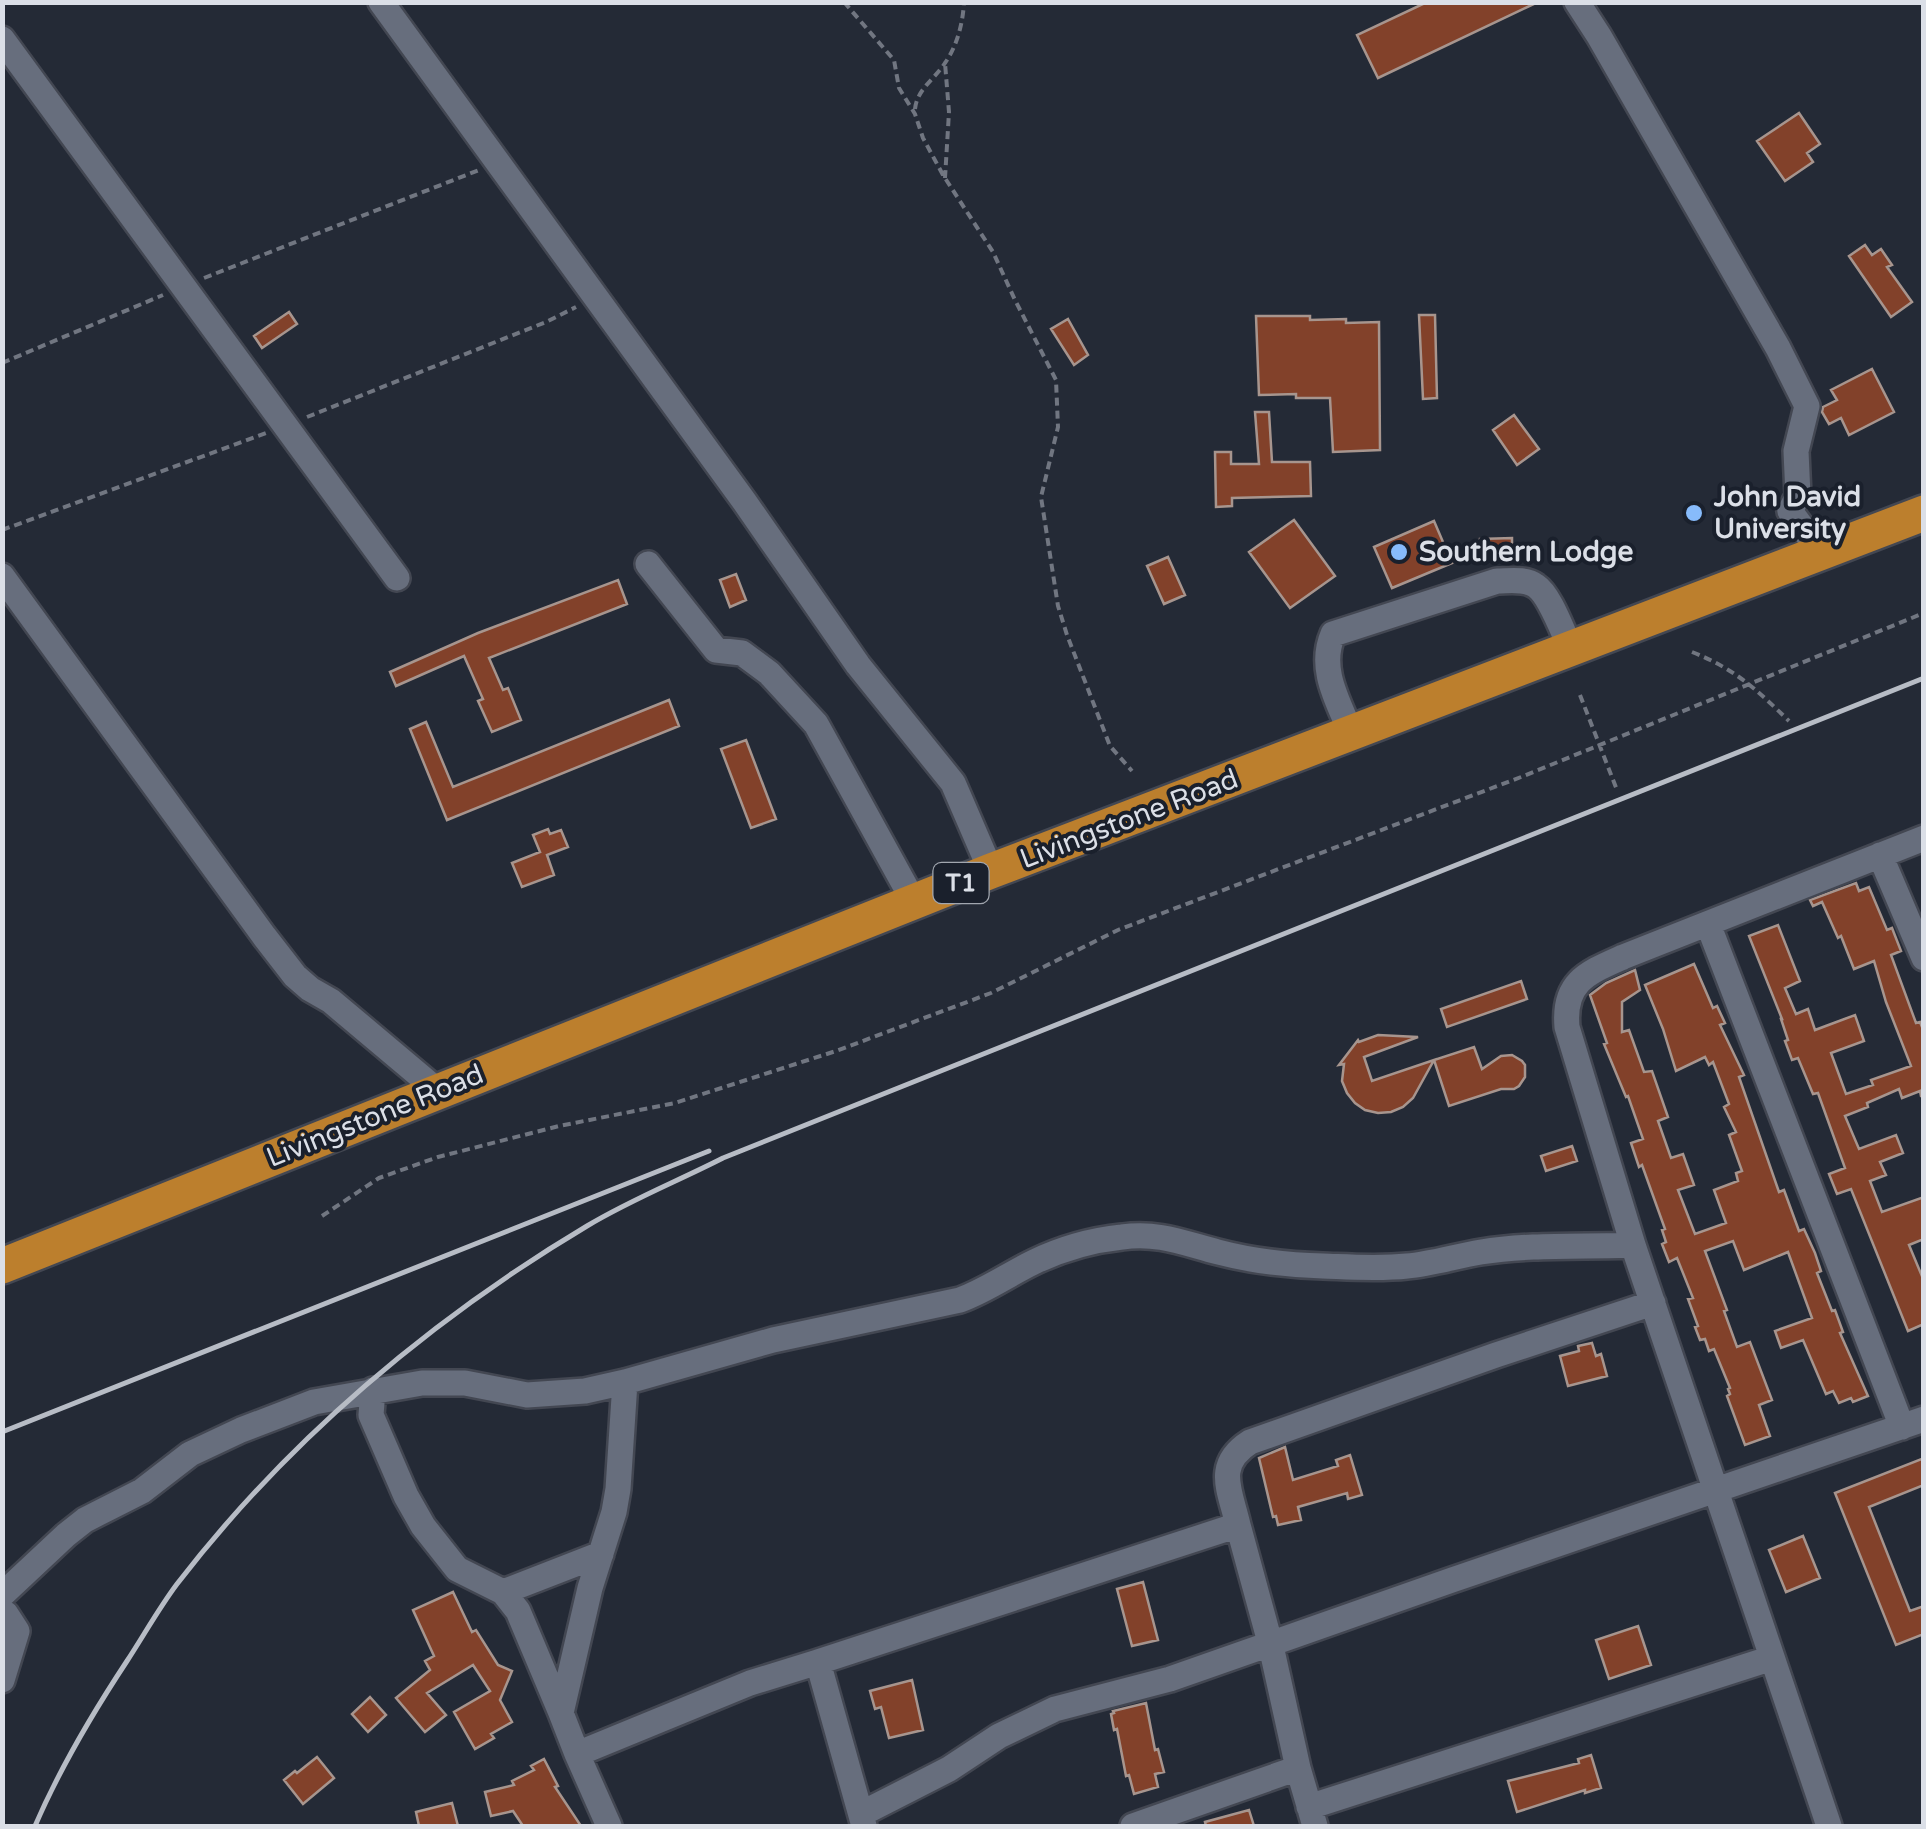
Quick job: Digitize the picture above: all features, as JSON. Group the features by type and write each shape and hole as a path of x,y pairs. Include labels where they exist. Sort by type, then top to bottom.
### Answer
{"highway":[{"name":"Livingstone Road","path":"2,1266 991,871 1924,512"}],"street":[{"path":"381,2 744,501 858,665 953,783 991,871"},
{"path":"1577,2 1778,348 1807,406 1796,451 1798,496 1790,510 1821,554"},
{"path":"2,39 396,578"},
{"path":"648,564 716,650 742,653 769,674 816,724 914,902"},
{"path":"2,576 285,964 310,989 331,1001 438,1091"},
{"path":"1351,734 1328,678 1328,647 1334,634 1497,581 1522,580 1537,586 1571,648"},
{"path":"1830,1826 1633,1245 1568,1027 1567,1000 1582,978 1598,968 1924,838"},
{"path":"1880,856 1924,958"},
{"path":"818,1662 863,1820 999,1736 1055,1709 1170,1680 1913,1423 1708,924"},
{"path":"2,1595 86,1520 142,1491 190,1454 300,1406 373,1390 465,1383 538,1396 625,1382 773,1340 960,1300 1044,1258 1120,1237 1167,1237 1264,1262 1347,1267 1406,1266 1493,1251 1633,1245"},
{"path":"1653,1303 1250,1442 1232,1456 1228,1471 1238,1525 1312,1817 1772,1658"},
{"path":"561,1713 618,1489 625,1382"},
{"path":"373,1390 370,1415 413,1510 457,1569 503,1592 518,1611 609,1826"},
{"path":"576,1754 750,1683 1238,1525"},
{"path":"503,1592 600,1554"},
{"path":"2,1680 10,1622 28,1571"},
{"path":"1133,1826 1298,1768"}],"path":[{"path":"844,2 894,60 899,88 915,114 923,138 993,252 1056,380 1058,426 1041,497 1058,606 1110,746 1132,771"},
{"path":"915,114 918,96 946,63 960,32 964,2"},
{"path":"945,178 949,112 946,63"},
{"path":"2,363 184,286 498,162"},
{"path":"322,1216 379,1178 438,1157 559,1126 675,1103 836,1051 990,993 1118,930 1521,777 1924,613"},
{"path":"1692,652 1719,663 1750,684 1789,721"},
{"path":"1580,695 1617,790"}],"building":[{"path":"1427,2 1538,2 1378,78 1357,35"},
{"path":"1799,113 1820,144 1807,153 1813,162 1785,181 1757,141"},
{"path":"1865,245 1872,255 1881,249 1892,265 1887,267 1912,302 1891,317 1849,256"},
{"path":"289,312 297,324 262,348 254,336"},
{"path":"1419,315 1435,315 1437,398 1423,399"},
{"path":"1256,316 1379,322 1380,450 1333,452 1330,398 1259,395"},
{"path":"1068,319 1088,355 1074,365 1051,329"},
{"path":"1872,369 1894,412 1849,435 1841,418 1829,424 1823,407 1837,400 1831,390"},
{"path":"1255,412 1269,412 1272,462 1310,462 1311,496 1232,498 1232,506 1216,507 1215,452 1231,452 1231,464 1259,464"},
{"path":"1514,415 1539,449 1517,465 1493,430"},
{"path":"1294,520 1335,576 1290,608 1249,552"},
{"path":"1434,521 1452,563 1392,588 1374,547"},
{"path":"1512,538 1512,555 1480,556 1480,539"},
{"path":"1168,557 1185,595 1164,604 1147,566"},
{"path":"736,574 746,600 730,607 720,580"},
{"path":"618,580 627,604 489,658 503,690 508,688 521,720 492,732 464,656 396,686 390,672 478,633"},
{"path":"669,700 679,726 447,820 410,729 426,722 453,787"},
{"path":"746,740 776,819 751,828 721,749"},
{"path":"548,829 550,834 561,830 568,847 547,855 554,875 522,887 512,863 540,852 533,835"},
{"path":"1856,883 1859,891 1869,887 1887,930 1892,928 1901,951 1891,955 1916,1023 1920,1022 1924,1032 1924,1096 1920,1091 1902,1098 1899,1089 1845,1116 1859,1149 1896,1135 1903,1153 1880,1162 1886,1175 1870,1181 1882,1212 1924,1197 1924,1239 1909,1245 1924,1281 1924,1324 1908,1331 1851,1189 1837,1194 1829,1174 1845,1168 1818,1093 1813,1094 1798,1058 1792,1060 1782,1019 1749,936 1778,925 1800,981 1785,988 1796,1014 1808,1009 1815,1030 1855,1015 1864,1041 1831,1053 1846,1094 1873,1085 1871,1080 1911,1066 1874,961 1854,969 1822,902 1813,906 1810,900"},
{"path":"1694,964 1713,1008 1717,1006 1725,1023 1720,1025 1744,1075 1739,1077 1779,1192 1784,1190 1799,1231 1804,1229 1815,1253 1821,1271 1817,1273 1868,1396 1839,1403 1833,1391 1826,1394 1803,1340 1781,1348 1775,1331 1812,1318 1788,1252 1744,1270 1733,1241 1705,1251 1737,1347 1750,1342 1772,1400 1759,1405 1770,1436 1745,1445 1727,1396 1730,1388 1714,1349 1709,1351 1695,1327 1698,1326 1688,1299 1693,1298 1677,1258 1669,1262 1662,1244 1666,1242 1662,1230 1665,1229 1631,1143 1643,1139 1604,1044 1607,1043 1590,995 1635,970 1640,990 1622,1002 1622,1032 1629,1030 1644,1072 1652,1071 1668,1117 1658,1121 1671,1158 1683,1154 1694,1185 1678,1190 1695,1234 1726,1223 1714,1190 1738,1181 1736,1173 1742,1171 1729,1135 1736,1132 1724,1107 1729,1104 1713,1062 1709,1065 1705,1057 1676,1071 1645,985"},
{"path":"1521,981 1527,999 1447,1027 1441,1009"},
{"path":"1378,1035 1418,1037 1364,1057 1372,1081 1434,1060 1413,1098 1391,1112 1365,1110 1355,1103 1342,1081 1344,1064 1339,1065 1358,1040"},
{"path":"1474,1047 1482,1069 1501,1056 1512,1055 1525,1065 1525,1077 1514,1089 1501,1089 1449,1106 1434,1060"},
{"path":"1572,1146 1577,1161 1546,1171 1541,1156"},
{"path":"1592,1343 1596,1356 1601,1354 1607,1376 1568,1386 1560,1356"},
{"path":"1285,1447 1293,1480 1338,1466 1336,1460 1350,1455 1362,1495 1348,1499 1347,1493 1298,1507 1301,1520 1278,1525 1259,1458"},
{"path":"1924,1458 1924,1485 1869,1507 1910,1611 1924,1606 1924,1634 1896,1645 1835,1493"},
{"path":"1803,1536 1820,1578 1786,1592 1769,1550"},
{"path":"1143,1582 1158,1640 1132,1646 1117,1589"},
{"path":"453,1592 472,1632 476,1630 498,1665 512,1671 500,1700 512,1722 475,1749 454,1712 490,1691 473,1665 427,1693 446,1715 425,1732 396,1698 430,1670 425,1661 434,1656 413,1610"},
{"path":"1638,1626 1651,1665 1609,1679 1596,1640"},
{"path":"912,1680 923,1730 889,1738 881,1707 875,1709 870,1691"},
{"path":"370,1697 386,1715 368,1732 352,1714"},
{"path":"1146,1703 1155,1750 1158,1749 1164,1772 1155,1774 1158,1787 1134,1794 1111,1714"},
{"path":"1591,1755 1601,1788 1517,1812 1508,1781 1579,1763 1578,1759"},
{"path":"317,1757 334,1778 303,1804 284,1780"},
{"path":"544,1759 558,1786 555,1787 581,1826 523,1826 513,1811 491,1816 485,1792 514,1785 512,1781 534,1770 531,1766"},
{"path":"452,1803 458,1826 419,1826 416,1812"},
{"path":"1249,1810 1254,1826 1206,1826 1205,1822"}],"railway":[{"path":"35,1826 77,1742 164,1602 266,1480 314,1432 418,1342 529,1262 587,1226 723,1158 1924,678"},
{"path":"2,1432 709,1151"}],"place":[{"name":"John David University","path":"1694,513"},
{"name":"Southern Lodge","path":"1399,552"}]}
